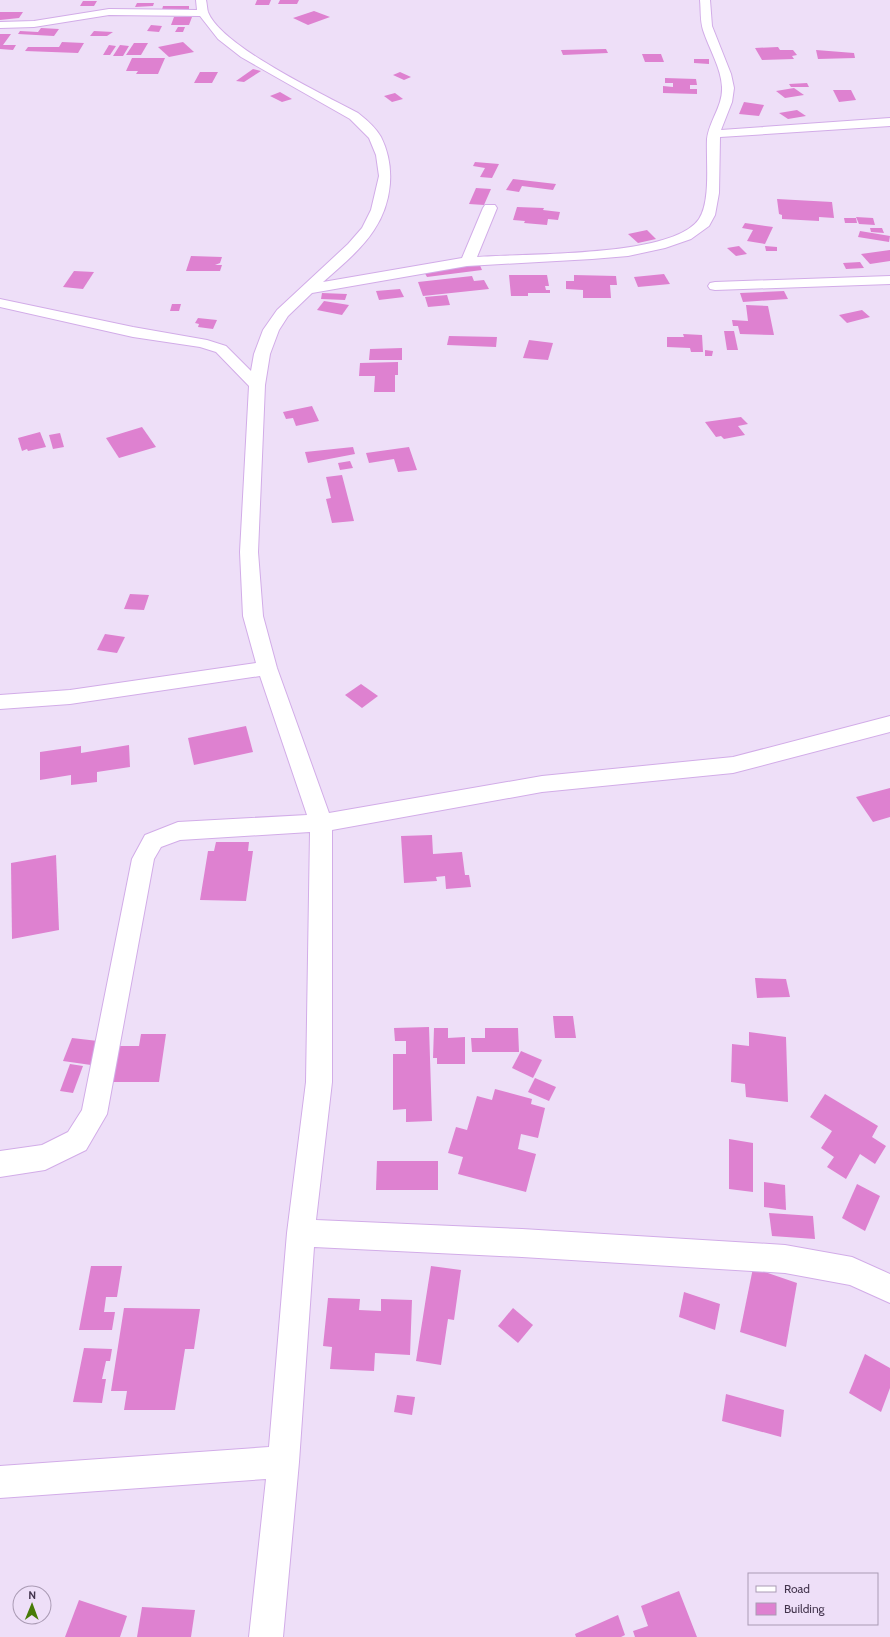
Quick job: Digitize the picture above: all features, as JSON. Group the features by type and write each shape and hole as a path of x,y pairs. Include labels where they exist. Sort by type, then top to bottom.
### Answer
{"street":[{"path":"306,290 468,261 570,257 619,252 668,243 689,234 704,223 710,210 714,134 728,97 726,79 707,26 705,0"},
{"path":"0,24 34,24 109,12 202,6 222,37 245,55 354,116 367,127 375,138 382,155 385,176 378,210 368,229 353,247 282,313 272,330 262,354 257,385 249,552 253,616 267,668 321,823 319,1082 302,1233 283,1462 266,1637"},
{"path":"714,134 890,122"},
{"path":"468,261 490,208"},
{"path":"715,286 787,285 854,280 890,280"},
{"path":"0,303 133,332 202,344 221,349 257,385"},
{"path":"0,702 70,697 267,668"},
{"path":"0,1164 45,1157 77,1141 94,1114 143,859 153,841 178,831 321,823 542,784 733,764 890,724"},
{"path":"302,1233 522,1242 785,1259 852,1271 890,1289"},
{"path":"0,1482 283,1462"}],"building":[{"path":"257,0 271,0 269,5 255,5"},
{"path":"280,0 299,0 297,4 278,4"},
{"path":"83,1 97,1 94,6 80,6"},
{"path":"137,3 154,3 153,6 135,7"},
{"path":"163,6 189,6 189,9 162,10"},
{"path":"314,11 330,17 308,25 293,18"},
{"path":"0,12 23,12 19,18 0,20"},
{"path":"174,17 192,17 189,25 171,25"},
{"path":"151,25 162,26 159,32 147,31"},
{"path":"178,27 185,27 183,32 175,32"},
{"path":"41,28 59,29 54,36 18,34 20,31 38,32"},
{"path":"94,31 113,32 107,36 90,36"},
{"path":"0,34 11,34 3,45 16,45 13,50 0,49"},
{"path":"62,42 84,43 78,53 25,51 28,47 59,47"},
{"path":"183,42 194,52 169,57 158,47"},
{"path":"134,43 148,43 141,55 126,55"},
{"path":"109,45 116,46 110,55 103,55"},
{"path":"120,45 129,46 123,56 113,56"},
{"path":"778,47 780,50 793,50 797,55 792,56 794,59 762,60 755,48"},
{"path":"606,49 608,53 563,55 561,50"},
{"path":"816,50 854,53 855,58 818,59"},
{"path":"642,54 661,54 664,62 645,62"},
{"path":"132,58 165,58 158,74 136,74 138,71 126,71"},
{"path":"694,59 709,59 709,64 694,63"},
{"path":"253,69 261,71 244,82 236,81"},
{"path":"200,72 218,72 212,83 194,83"},
{"path":"400,72 411,77 404,80 393,75"},
{"path":"665,78 696,79 697,85 690,85 690,89 697,89 697,94 663,93 663,86 673,87 673,83 665,83"},
{"path":"807,83 809,87 791,87 789,84"},
{"path":"794,88 804,95 785,98 776,91"},
{"path":"833,90 851,90 856,100 839,102"},
{"path":"280,92 292,99 282,102 270,96"},
{"path":"395,93 403,99 392,102 384,96"},
{"path":"744,102 764,105 759,116 739,114"},
{"path":"797,110 806,116 788,119 779,113"},
{"path":"475,162 499,164 492,178 480,177 485,168 473,166"},
{"path":"513,179 556,184 553,190 522,186 519,192 506,190"},
{"path":"476,188 491,189 484,205 469,204"},
{"path":"777,199 832,202 834,218 819,217 819,221 782,219 782,215 779,214"},
{"path":"517,207 544,208 543,210 560,212 558,220 548,219 547,225 524,223 525,221 513,220"},
{"path":"856,217 873,218 875,225 859,224"},
{"path":"844,218 856,218 857,223 845,223"},
{"path":"745,223 773,227 765,244 747,241 753,230 742,228"},
{"path":"870,228 882,228 884,233 871,232"},
{"path":"647,230 656,239 638,243 628,234"},
{"path":"860,231 890,236 889,242 858,237"},
{"path":"739,246 747,254 736,256 727,248"},
{"path":"765,246 777,247 777,251 766,251"},
{"path":"890,250 890,261 870,264 861,254"},
{"path":"191,256 222,257 220,263 215,265 222,265 220,271 186,271"},
{"path":"860,262 864,268 846,269 843,263"},
{"path":"479,263 482,270 427,277 423,270"},
{"path":"74,271 94,272 83,289 63,287"},
{"path":"664,274 670,284 638,287 634,277"},
{"path":"509,275 547,275 549,286 545,286 546,290 550,290 550,293 528,293 528,296 511,296"},
{"path":"574,275 616,276 617,285 610,285 611,298 583,298 583,290 566,289 566,281 574,281"},
{"path":"472,276 474,281 484,280 489,289 423,296 418,282"},
{"path":"400,289 404,297 379,300 376,291"},
{"path":"784,291 788,299 743,302 740,293"},
{"path":"322,293 347,294 345,300 321,299"},
{"path":"447,295 450,305 428,307 425,297"},
{"path":"324,301 349,305 342,315 317,310"},
{"path":"172,304 181,304 179,311 170,311"},
{"path":"746,305 768,306 774,335 740,334 738,326 733,326 732,320 748,321"},
{"path":"862,310 870,317 847,323 839,315"},
{"path":"198,318 217,320 213,329 198,327 199,324 195,323"},
{"path":"724,331 734,331 738,350 727,350"},
{"path":"683,334 702,335 703,352 691,352 690,348 667,347 667,337 684,337"},
{"path":"449,336 497,337 496,347 447,345"},
{"path":"529,340 553,343 548,360 523,358"},
{"path":"402,348 402,360 369,360 370,349"},
{"path":"705,350 713,351 712,356 705,356"},
{"path":"398,362 398,375 395,375 395,392 374,392 375,376 359,376 360,363"},
{"path":"312,406 319,421 296,426 293,418 286,419 283,412"},
{"path":"741,417 748,424 738,426 745,435 724,439 721,436 716,437 705,422"},
{"path":"142,427 156,447 119,458 106,438"},
{"path":"40,432 46,447 22,451 18,438"},
{"path":"60,433 64,447 53,449 49,435"},
{"path":"353,447 355,454 308,463 305,452"},
{"path":"409,447 417,470 398,472 394,459 369,463 366,453"},
{"path":"350,461 353,468 340,470 338,463"},
{"path":"342,475 354,521 332,523 326,499 331,498 326,477"},
{"path":"130,594 149,595 144,610 124,609"},
{"path":"105,634 125,637 117,653 97,650"},
{"path":"361,684 378,696 362,708 345,695"},
{"path":"246,726 253,752 194,765 188,738"},
{"path":"129,745 130,767 97,772 97,782 71,785 71,775 40,780 40,752 81,746 81,753"},
{"path":"890,788 890,817 873,822 856,797"},
{"path":"432,835 433,854 462,852 465,875 469,875 471,887 446,889 445,876 436,877 437,881 404,883 401,836"},
{"path":"216,842 249,842 248,851 253,851 246,901 200,900 208,851 214,851"},
{"path":"56,855 59,930 12,939 11,863"},
{"path":"755,978 786,979 790,997 757,998"},
{"path":"553,1016 573,1016 576,1038 555,1038"},
{"path":"429,1027 432,1121 406,1122 406,1109 393,1110 393,1054 406,1054 406,1041 395,1041 394,1028"},
{"path":"434,1028 448,1028 448,1038 465,1037 465,1064 437,1064 437,1058 433,1058"},
{"path":"485,1028 518,1028 519,1052 472,1052 471,1038 485,1038"},
{"path":"749,1032 786,1037 788,1102 746,1097 745,1084 731,1082 732,1044 749,1046"},
{"path":"141,1034 166,1034 159,1082 110,1082 116,1046 139,1046"},
{"path":"72,1038 98,1041 91,1065 63,1061"},
{"path":"521,1051 542,1060 533,1078 512,1068"},
{"path":"70,1064 83,1066 73,1093 60,1091"},
{"path":"535,1078 556,1087 549,1101 528,1092"},
{"path":"495,1089 532,1099 531,1104 545,1108 538,1138 521,1134 518,1149 536,1154 526,1192 458,1174 463,1157 448,1153 456,1127 467,1130 477,1096 492,1100"},
{"path":"825,1094 878,1126 872,1137 886,1146 875,1164 860,1154 846,1179 827,1167 834,1157 821,1148 832,1131 810,1117"},
{"path":"729,1139 753,1143 753,1192 729,1189"},
{"path":"377,1161 438,1161 438,1190 376,1190"},
{"path":"764,1182 785,1185 786,1210 764,1207"},
{"path":"857,1184 880,1196 865,1231 842,1218"},
{"path":"769,1213 813,1216 815,1239 772,1236"},
{"path":"91,1266 122,1266 117,1297 106,1297 104,1312 115,1312 112,1330 79,1330"},
{"path":"431,1266 461,1270 454,1320 448,1319 441,1365 416,1361"},
{"path":"753,1268 797,1283 786,1347 740,1332"},
{"path":"684,1292 720,1304 715,1330 679,1317"},
{"path":"328,1298 360,1299 359,1310 381,1311 381,1299 412,1300 410,1355 375,1353 374,1371 330,1369 332,1347 323,1346"},
{"path":"124,1308 200,1309 194,1349 185,1349 175,1410 124,1410 127,1391 111,1391"},
{"path":"513,1308 533,1325 518,1343 498,1326"},
{"path":"84,1348 112,1349 110,1361 106,1361 102,1379 106,1379 102,1403 73,1402"},
{"path":"865,1354 890,1368 890,1388 881,1412 849,1393"},
{"path":"726,1394 784,1410 781,1437 722,1421"},
{"path":"397,1395 415,1397 412,1415 394,1412"},
{"path":"679,1591 697,1637 635,1637 633,1631 648,1626 641,1606"},
{"path":"79,1600 127,1616 120,1637 65,1637"},
{"path":"142,1607 195,1610 191,1637 137,1637"},
{"path":"618,1615 625,1635 621,1637 576,1637 575,1634"}]}
